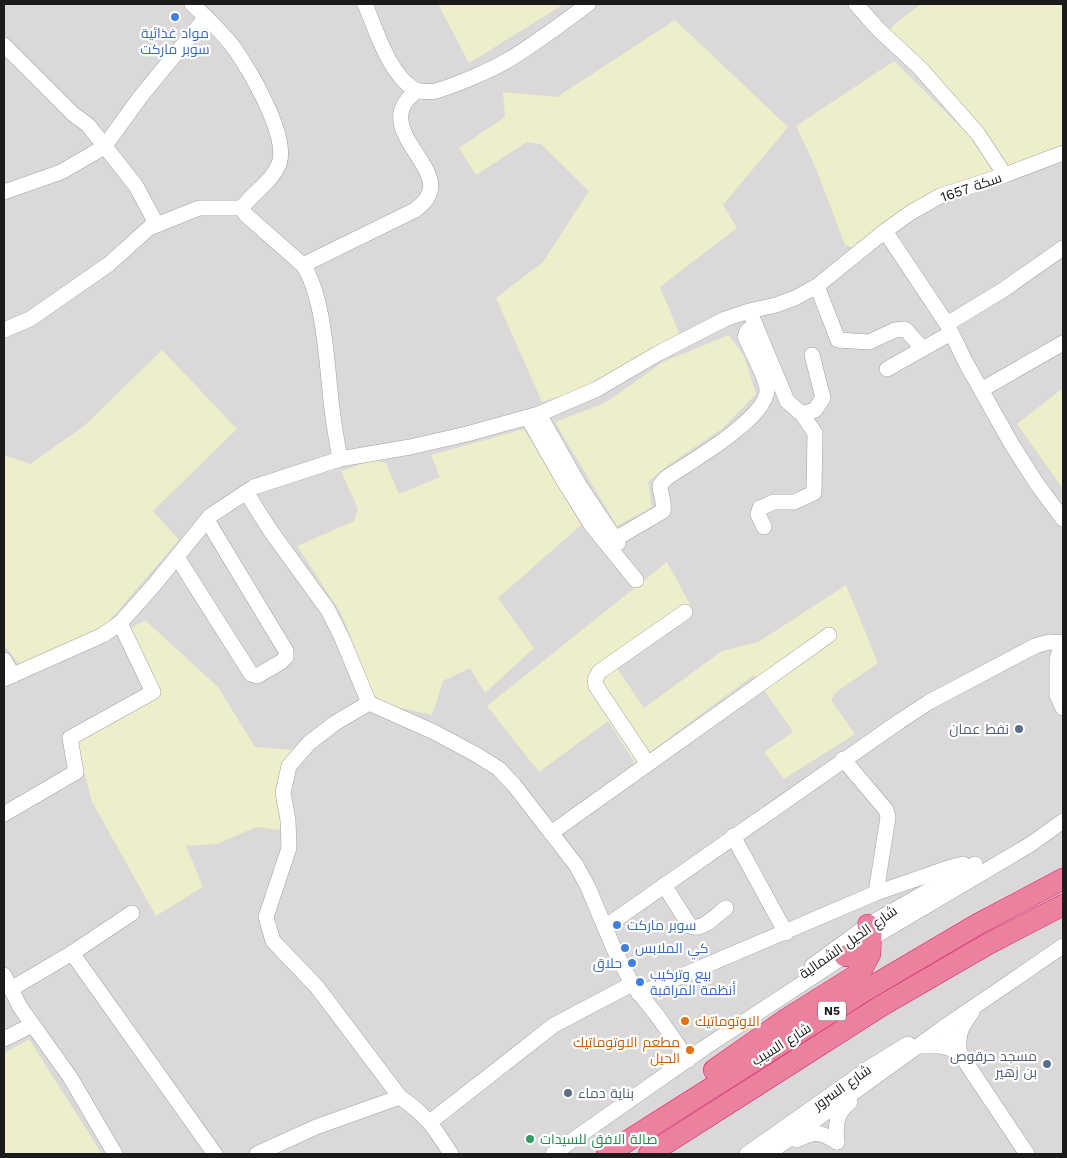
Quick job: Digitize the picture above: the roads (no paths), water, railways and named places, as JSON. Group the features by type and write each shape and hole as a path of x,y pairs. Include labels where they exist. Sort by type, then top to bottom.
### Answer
{"highway":[{"name":"شارع السيب","path":"607,1154 866,990 978,924 1063,879"},
{"name":"شارع السيب","path":"648,1154 881,1006 988,944 1063,905"},
{"path":"594,1154 788,1018 860,973 870,954 871,932"},
{"path":"845,956 854,955 858,958 860,973"}],"street":[{"path":"192,4 233,48 259,90 271,115 280,147 280,161 276,171 242,208"},
{"path":"365,4 390,62 404,82 416,91 434,92 508,60 588,4"},
{"path":"856,4 878,29 920,68 978,134 1005,175"},
{"path":"4,192 61,172 104,147 141,96 206,17"},
{"path":"4,46 73,114 88,125 136,186 157,225"},
{"path":"303,266 415,210 428,199 431,194 432,185 401,122 401,112 407,100 416,91"},
{"name":"سكة 1657","path":"9,677 103,635 120,623 206,520 216,511 254,487 340,459 419,444 534,416 597,389 725,319 752,318 776,305 796,298 817,286 910,213 940,196 1005,175 1063,153"},
{"path":"4,330 30,319 109,264 149,228 199,208 242,208"},
{"path":"242,208 250,218 303,266 310,276 324,335 332,410 340,459"},
{"path":"885,231 949,328 1016,452 1063,518"},
{"path":"887,369 922,348 1063,249"},
{"path":"817,286 838,340 869,342 895,330 905,329 922,348"},
{"path":"752,318 787,401 802,414 815,433 814,493 794,502 774,502 760,508 758,514 764,527"},
{"path":"615,539 663,511 664,505 660,494 660,485 666,478 717,445 758,411 766,397 767,387 745,337 752,318"},
{"path":"981,390 1063,342"},
{"path":"802,414 815,410 823,398 812,355"},
{"path":"534,416 615,539 636,573 592,526 562,478 534,416"},
{"path":"246,492 270,530 328,610 342,638 369,703 434,732 499,769 514,784 576,865 588,886 605,927 636,989 688,1060"},
{"path":"176,557 250,674 257,676 286,657 286,652 206,520"},
{"path":"648,764 596,686 595,680 599,672 685,612"},
{"path":"4,814 76,772 70,738 153,692 120,623"},
{"path":"551,833 828,635"},
{"path":"605,927 843,759 929,702 1035,646 1049,642 1063,643 1057,659 1056,695 1063,708"},
{"path":"4,660 9,677"},
{"path":"369,703 335,723 309,743 289,766 283,793 288,820 289,848 266,917 273,941 317,987 400,1097 416,1108 430,1122 450,1154"},
{"path":"843,759 886,810 888,817 876,893"},
{"name":"شارع الحيل الشمالية","path":"704,1048 735,1021 947,880 984,859 1059,824"},
{"name":"شارع الحيل الشمالية","path":"553,1154 704,1048 845,956 871,932 1030,844 1059,824"},
{"path":"733,836 786,933"},
{"path":"430,1122 554,1025 636,989 786,933 876,893 948,868 984,859"},
{"path":"664,885 690,926 695,928 700,927 726,908"},
{"path":"854,904 871,932"},
{"path":"115,1154 70,1078 20,1007 7,982 72,953 132,913"},
{"name":"شارع السرور","path":"768,1154 943,1028 1063,946"},
{"path":"72,953 214,1154"},
{"path":"958,1051 958,1037 961,1027 978,1004"},
{"path":"4,1039 32,1024"},
{"path":"943,1028 1027,1154"},
{"name":"شارع السرور","path":"747,1154 872,1066 903,1047 943,1028"},
{"path":"919,1046 941,1046 958,1051"},
{"path":"777,1154 800,1138 812,1133 823,1133 837,1142 835,1124 838,1116 845,1106 856,1097 862,1087"},
{"path":"257,1154 316,1127 400,1097"}],"place":[{"name":"مواد غذائية سوبر ماركت","path":"175,17"},
{"name":"نفط عمان","path":"1019,729"},
{"name":"سوبر ماركت","path":"617,925"},
{"name":"كي الملابس","path":"625,948"},
{"name":"حلاق","path":"632,963"},
{"name":"بيع وتركيب أنظمة المراقبة","path":"640,982"},
{"name":"الاوتوماتيك","path":"685,1021"},
{"name":"مطعم الاوتوماتيك الحيل","path":"690,1050"},
{"name":"مسجد حرقوص بن زهير","path":"1047,1064"},
{"name":"بناية دماء","path":"568,1093"},
{"name":"صالة الافق للسيدات","path":"530,1139"}]}
